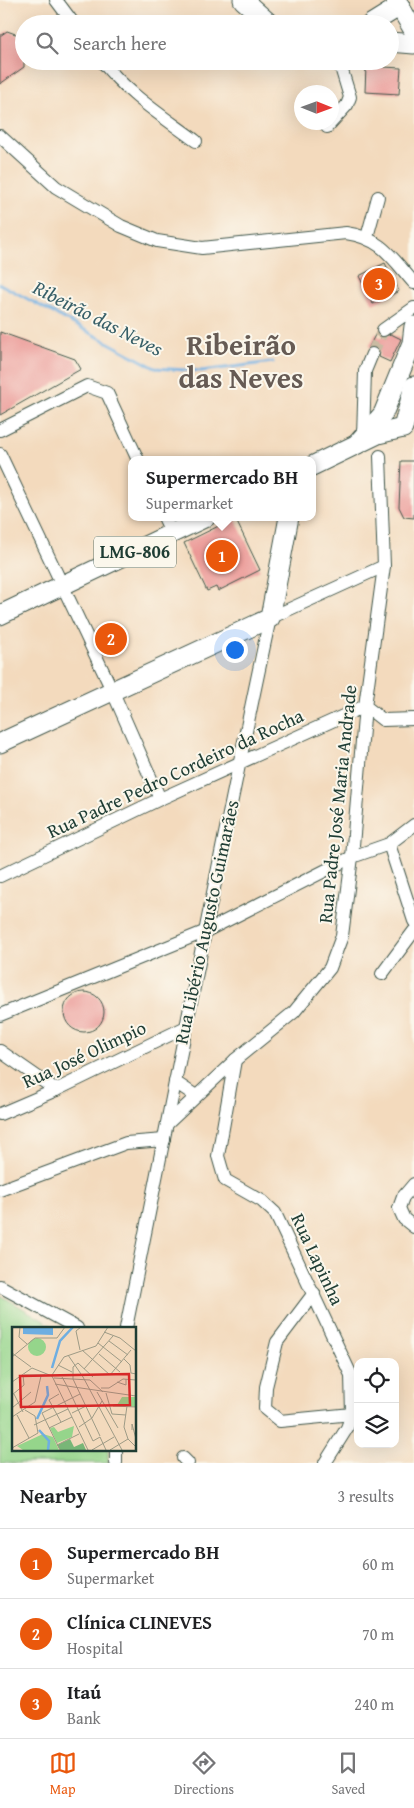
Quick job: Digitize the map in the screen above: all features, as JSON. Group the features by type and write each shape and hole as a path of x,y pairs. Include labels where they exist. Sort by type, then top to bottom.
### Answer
{"highway":[{"path":"243,0 260,15"},
{"path":"383,15 398,3 414,31"},
{"path":"399,43 414,44"},
{"path":"360,440 383,414 412,343 414,326"},
{"path":"408,430 414,386"},
{"path":"383,414 408,430"},
{"path":"316,464 360,440 379,433 408,430"},
{"name":"LMG-806","path":"0,615 63,586 168,526 189,521"},
{"name":"Rua Libério Augusto Guimarães","path":"270,618 288,521"},
{"path":"0,743 270,618"}],"street":[{"path":"56,0 67,15"},
{"path":"109,70 149,106 196,140"},
{"path":"339,114 347,105 350,97 342,70"},
{"path":"0,136 56,187 121,226 157,241 202,248 346,233 367,237 378,243 414,283"},
{"path":"367,237 378,197"},
{"path":"383,330 414,308"},
{"path":"360,440 365,371 372,354"},
{"path":"0,430 87,386 108,393 136,456"},
{"path":"0,454 112,690 160,799"},
{"name":"Rua Padre José Maria Andrade","path":"167,1124 235,1060 294,1012 330,968 342,936 352,857 365,706 384,566 380,456"},
{"path":"270,618 384,566"},
{"name":"Rua Libério Augusto Guimarães","path":"126,1327 164,1140 184,1028 270,618"},
{"path":"365,706 383,720 414,719"},
{"name":"Rua Padre Pedro Cordeiro da Rocha","path":"0,875 160,799 365,706"},
{"path":"0,1015 204,932 352,857 389,844 414,825"},
{"path":"389,844 414,921"},
{"path":"382,974 414,931"},
{"name":"Rua José Olimpio","path":"0,1114 56,1090 184,1028"},
{"path":"0,1051 56,1090"},
{"name":"Rua Lapinha","path":"235,1060 218,1156 225,1180 262,1201 275,1213 351,1375 352,1414 347,1428 325,1463"},
{"path":"174,1082 196,1096"},
{"path":"0,1190 126,1143 164,1140"},
{"path":"414,1184 403,1197 399,1208 404,1219 414,1227"},
{"path":"0,1286 75,1327"},
{"path":"314,1293 277,1342 266,1387 265,1409 280,1421 352,1414"},
{"path":"116,1450 116,1463"}],"green space":[{"path":"0,1295 54,1327 12,1327 12,1450 108,1450 108,1463 0,1463"}],"building":[{"path":"7,31 15,34 15,70 20,70 0,84 0,36"},
{"path":"401,68 399,94 365,92 366,70 399,70"},
{"path":"385,263 399,291 373,304 359,276"},
{"path":"0,332 75,359 81,369 0,415"},
{"path":"376,333 380,338 391,334 401,339 390,362 379,357 380,352 376,347 369,347"},
{"path":"401,461 414,461 414,518 404,517 399,507"},
{"path":"229,521 236,521 260,570 218,591 216,587 207,591 184,543"},
{"path":"84,992 95,995 101,1001 104,1012 101,1023 95,1029 84,1032 73,1029 67,1023 64,1012 67,1001 73,995"}],"waterway":[{"name":"Ribeirão das Neves","path":"0,284 155,368 201,371 273,362"}],"tunnel":[{"path":"372,354 383,330"}],"place":[{"name":"Itaú","path":"379,284"},
{"name":"Supermercado BH","path":"222,556"},
{"name":"Clínica CLINEVES","path":"111,639"}],"district":[{"name":"Ribeirão das Neves","path":"241,362"}]}
